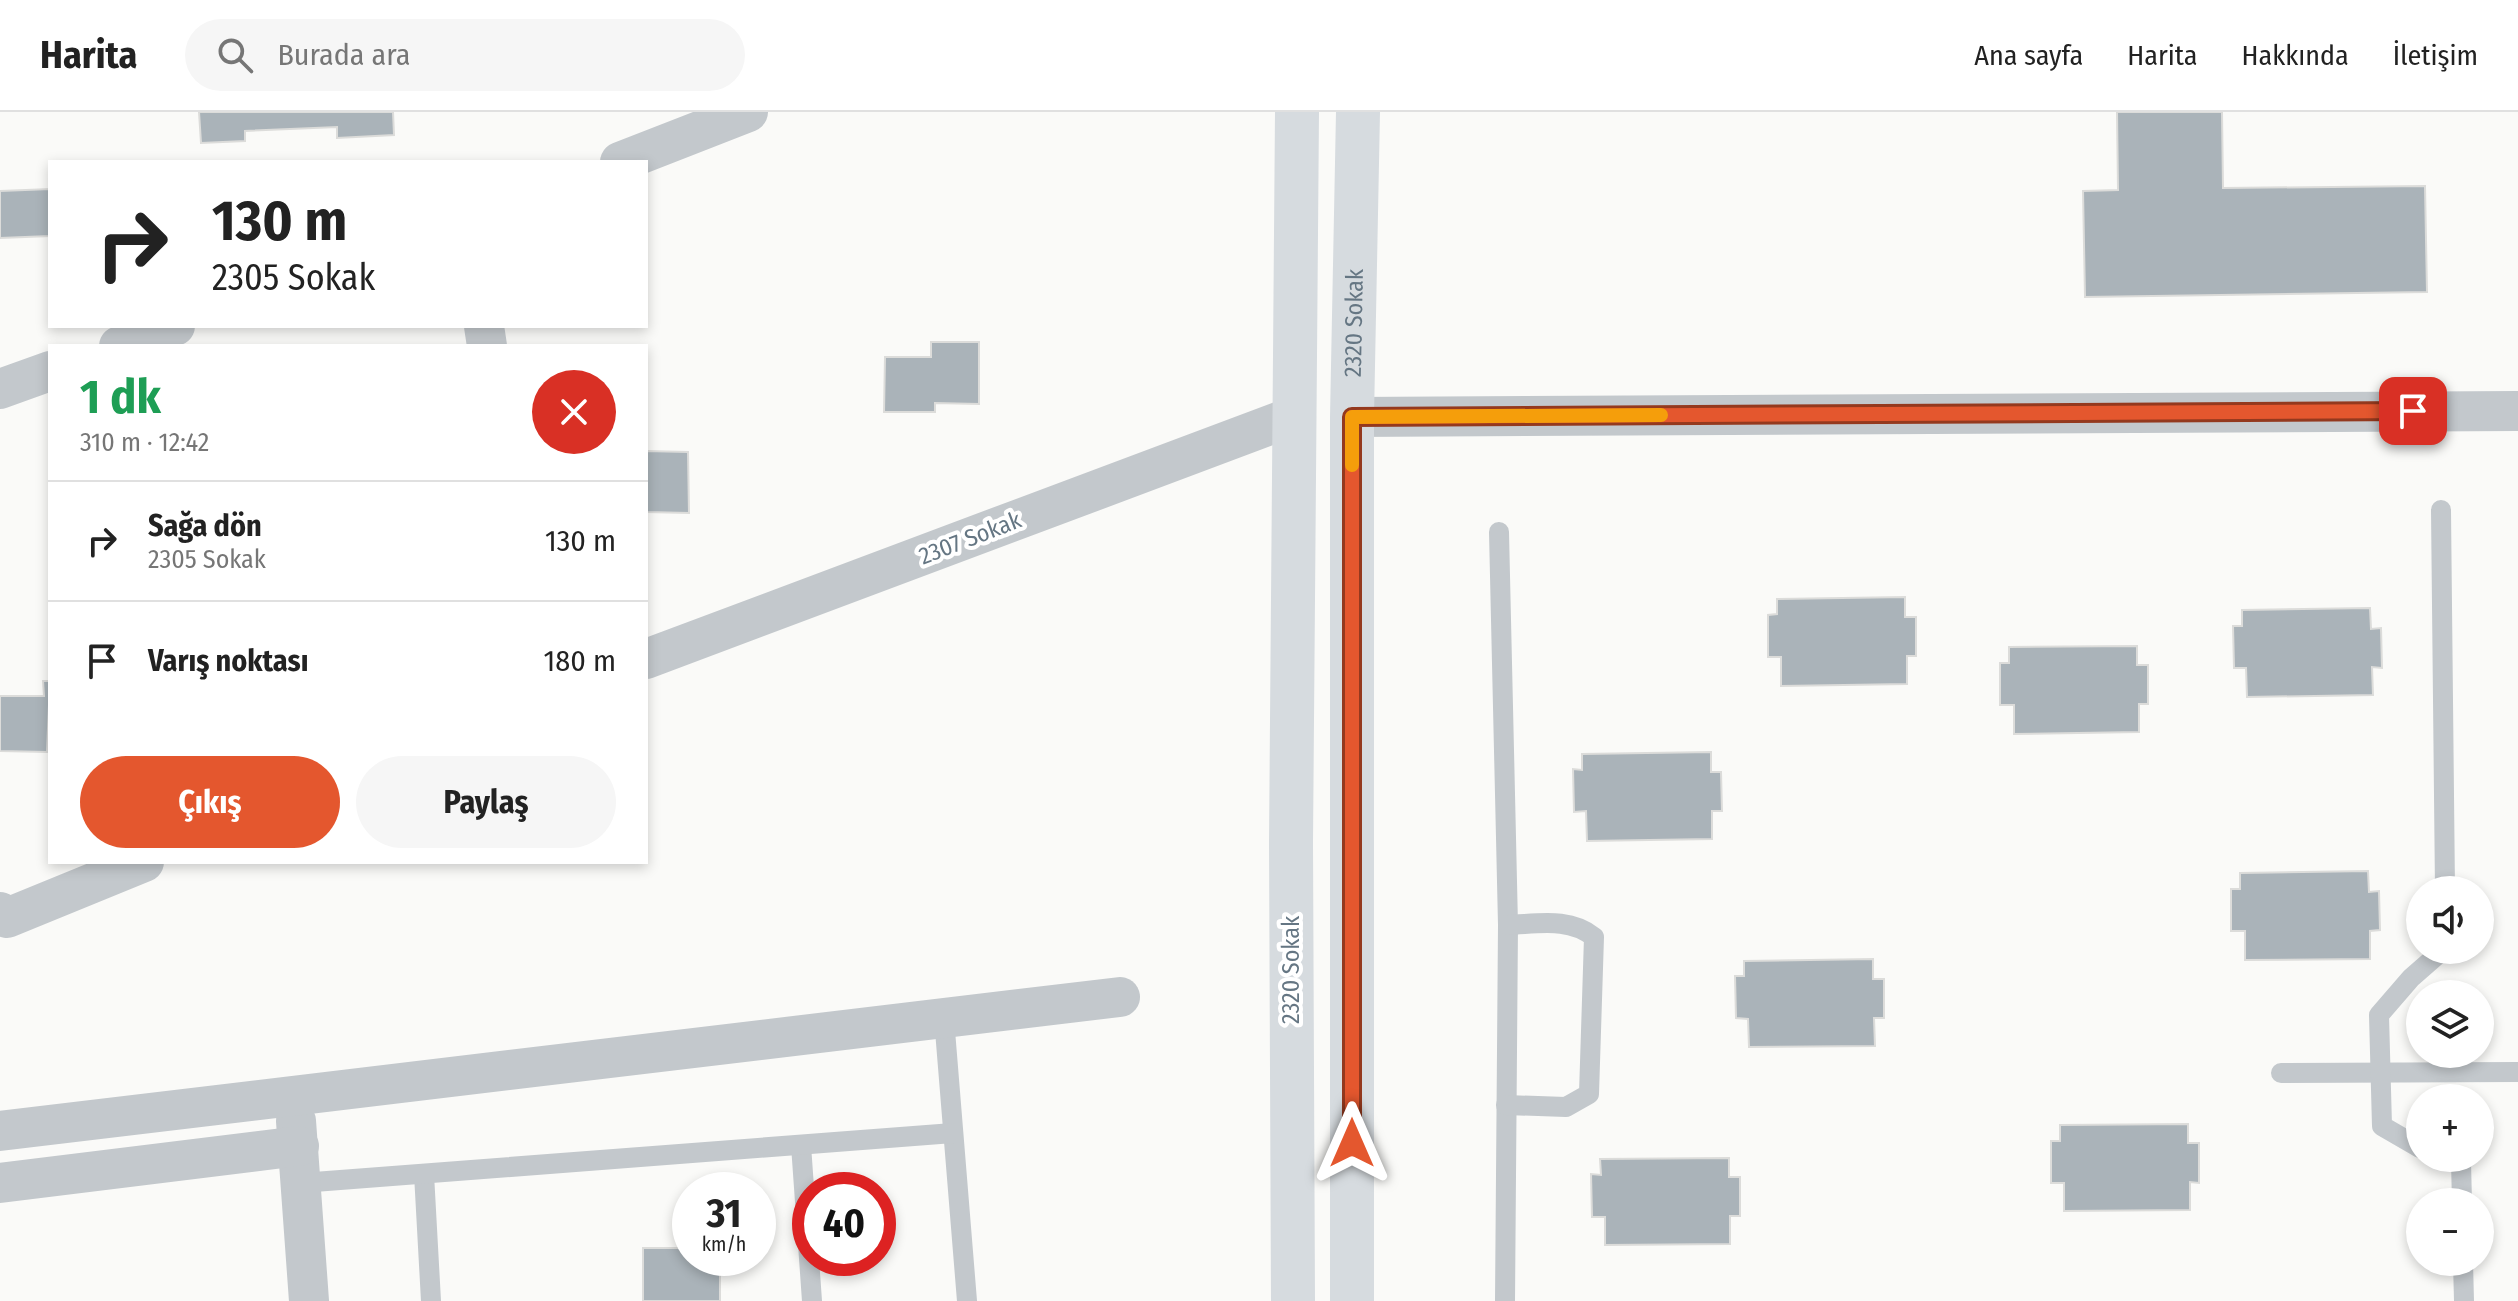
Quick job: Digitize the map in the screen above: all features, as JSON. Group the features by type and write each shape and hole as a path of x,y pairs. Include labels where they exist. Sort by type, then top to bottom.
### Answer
{"street":[{"path":"625,160 748,112"},
{"name":"2320 Sokak","path":"1293,1301 1297,112"},
{"name":"2320 Sokak","path":"1352,1301 1352,417 1358,112"},
{"path":"125,344 169,328"},
{"path":"0,389 48,372"},
{"path":"1352,417 2518,411"},
{"name":"2307 Sokak","path":"648,658 1294,416"},
{"path":"4,915 139,864"},
{"path":"0,1131 1120,997"},
{"path":"293,1096 309,1301"},
{"path":"0,1183 300,1165"}],"lane":[{"path":"2441,510 2445,876"},
{"path":"1499,532 1508,925 1505,1301"},
{"path":"1506,1105 1566,1107 1589,1094 1594,937 1582,928 1567,923 1508,925"},
{"path":"2406,1140 2382,1126 2379,1015 2427,964"},
{"path":"944,1018 967,1301"},
{"path":"2281,1073 2518,1072"},
{"path":"300,1165 424,1174 953,1133"},
{"path":"801,1145 812,1301"},
{"path":"424,1174 431,1301"},
{"path":"2463,1276 2464,1301"}],"building":[{"path":"199,112 393,112 394,135 337,138 337,127 245,131 245,141 201,143"},
{"path":"2117,112 2222,112 2223,188 2425,186 2427,292 2085,297 2083,191 2118,190"},
{"path":"48,189 48,236 0,238 0,191"},
{"path":"931,342 979,342 979,404 935,403 935,412 884,412 885,357 931,357"},
{"path":"648,451 688,452 689,513 648,512"},
{"path":"1905,597 1905,617 1916,617 1916,656 1907,656 1907,684 1781,686 1781,657 1768,657 1768,615 1777,614 1777,599"},
{"path":"2370,608 2371,629 2381,628 2382,668 2372,667 2373,695 2247,697 2246,668 2234,668 2233,626 2242,626 2242,610"},
{"path":"2137,646 2137,665 2148,665 2148,704 2139,704 2139,732 2014,734 2014,705 2000,705 2000,663 2009,663 2009,647"},
{"path":"43,681 48,681 47,752 0,751 0,696 44,696"},
{"path":"1711,752 1711,772 1721,772 1722,811 1712,811 1712,839 1587,841 1586,811 1574,812 1573,769 1582,770 1582,754"},
{"path":"2368,871 2369,892 2379,891 2380,930 2370,931 2370,959 2245,960 2245,931 2231,931 2231,889 2240,889 2240,873"},
{"path":"1873,959 1873,979 1884,979 1884,1018 1874,1018 1875,1046 1749,1047 1748,1019 1736,1018 1735,976 1744,976 1744,961"},
{"path":"2188,1124 2188,1143 2199,1143 2199,1183 2190,1182 2190,1210 2064,1211 2064,1183 2051,1183 2051,1141 2060,1141 2060,1125"},
{"path":"1729,1158 1729,1177 1740,1177 1740,1216 1730,1216 1730,1244 1605,1245 1605,1217 1592,1217 1591,1174 1601,1175 1600,1159"},
{"path":"643,1248 672,1248 672,1276 720,1276 720,1301 643,1301"}],"slow traffic":[{"path":"1352,465 1352,417 1661,415"}],"route":[{"path":"1352,1143 1352,417 2413,411"}]}
